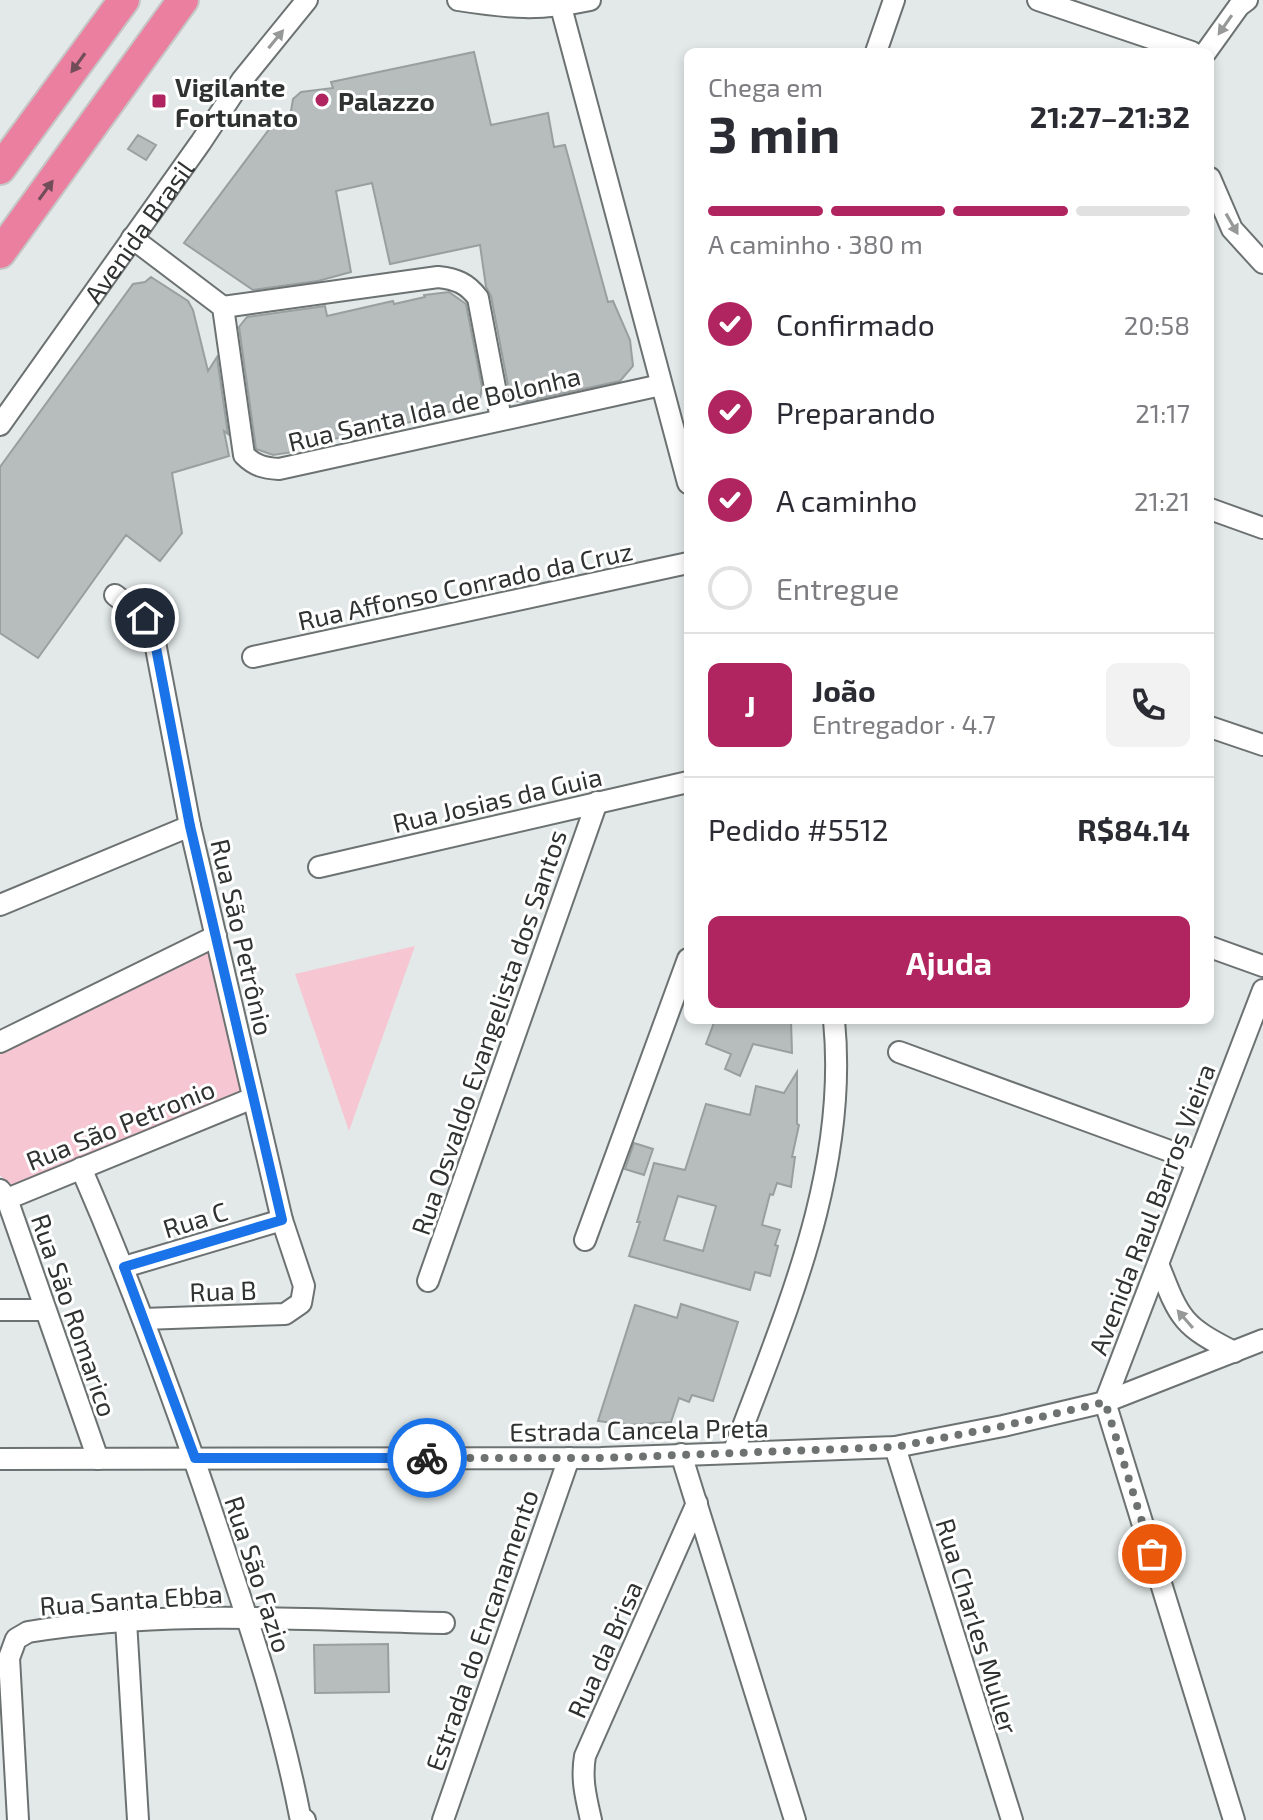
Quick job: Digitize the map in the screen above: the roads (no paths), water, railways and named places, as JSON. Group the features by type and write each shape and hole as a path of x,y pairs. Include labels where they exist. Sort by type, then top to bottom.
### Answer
{"highway":[{"path":"0,169 124,0"},
{"path":"0,253 183,0"}],"street":[{"name":"Avenida Brasil","path":"0,425 242,80 307,0"},
{"path":"458,0 527,9 561,7 590,0"},
{"path":"877,48 894,0"},
{"path":"1038,0 1180,48"},
{"path":"1209,48 1239,6 1247,0"},
{"path":"561,7 684,468"},
{"path":"1214,187 1232,229 1263,263"},
{"path":"132,238 223,307 438,277 456,279 470,287 478,298 501,419"},
{"name":"Rua Santa Ida de Bolonha","path":"223,307 244,455 263,468 279,469 661,385"},
{"path":"1214,510 1263,528"},
{"name":"Rua Affonso Conrado da Cruz","path":"253,657 684,564"},
{"name":"Rua São Petrônio","path":"115,595 145,618 153,632 190,826 282,1220 304,1286 301,1303"},
{"path":"1214,728 1263,745"},
{"name":"Rua Josias da Guia","path":"319,867 684,783"},
{"name":"Rua Osvaldo Evangelista dos Santos","path":"428,1281 597,802"},
{"path":"0,905 190,826"},
{"path":"0,1042 216,936"},
{"path":"1214,948 1263,966"},
{"path":"585,1240 684,970"},
{"name":"Avenida Raul Barros Vieira","path":"1105,1402 1263,990"},
{"path":"733,1453 806,1255 818,1212 832,1137 838,1063 834,1024"},
{"path":"899,1052 1197,1161"},
{"name":"Rua São Petronio","path":"3,1194 81,1168 253,1098"},
{"name":"Rua São Fazio","path":"81,1168 124,1267 195,1458 248,1618 301,1819"},
{"name":"Rua São Romarico","path":"3,1194 98,1459"},
{"name":"Rua C","path":"124,1267 282,1220"},
{"path":"1159,1266 1175,1307 1187,1322 1199,1334 1234,1352"},
{"name":"Rua B","path":"143,1319 285,1314 301,1303"},
{"path":"0,1310 44,1310"},
{"name":"Estrada Cancela Preta","path":"0,1459 569,1458 895,1447 1105,1402 1263,1340"},
{"path":"1105,1402 1234,1820"},
{"name":"Rua Charles Muller","path":"895,1447 1012,1820"},
{"path":"681,1454 795,1820"},
{"name":"Estrada do Encanamento","path":"443,1820 569,1458"},
{"name":"Rua da Brisa","path":"591,1820 583,1788 585,1756 697,1503"},
{"name":"Rua Santa Ebba","path":"18,1820 9,1658 16,1639 38,1631 126,1621 248,1618 444,1623"},
{"path":"126,1621 138,1820"}],"place":[{"name":"Palazzo","path":"322,100"},
{"name":"Vigilante Fortunato","path":"159,101"}]}
